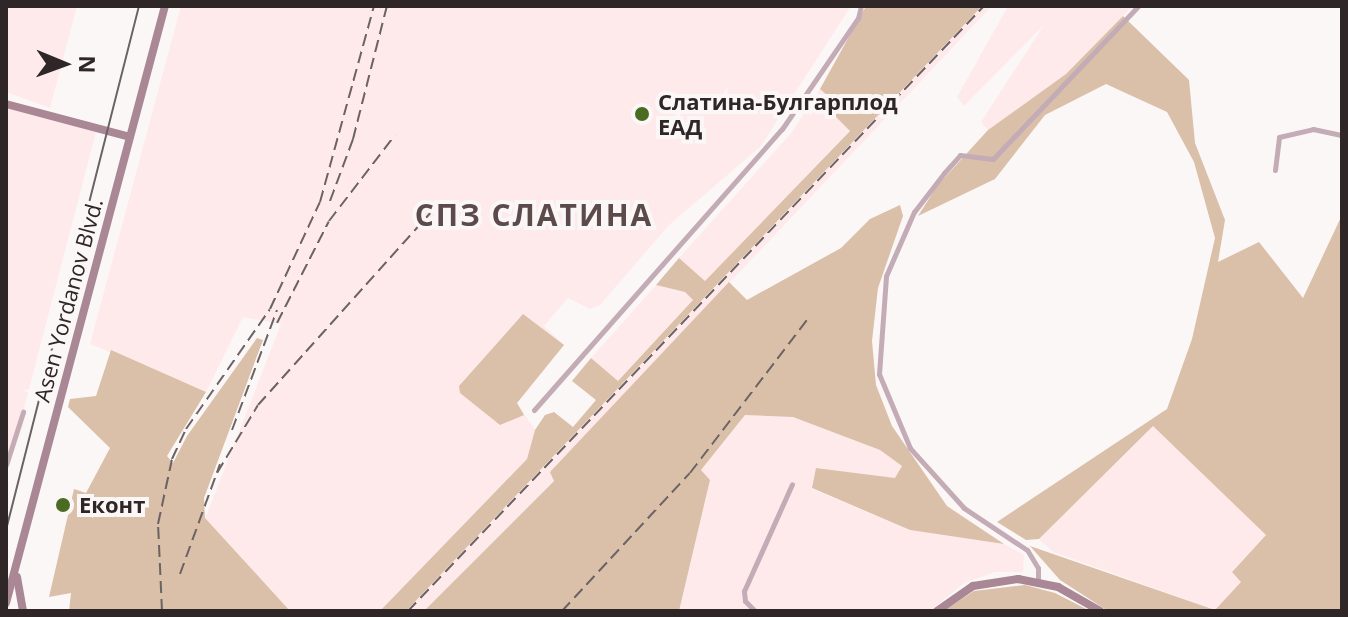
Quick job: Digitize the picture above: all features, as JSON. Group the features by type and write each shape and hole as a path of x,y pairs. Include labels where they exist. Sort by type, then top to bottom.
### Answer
{"main road":[{"name":"Asen Yordanov Blvd.","path":"6,603 165,6"},
{"path":"6,104 130,137"},
{"path":"17,565 23,611"},
{"path":"937,611 953,597 993,580 1038,582 1100,611"}],"street":[{"path":"534,410 782,129 858,18 861,6"},
{"path":"1038,582 1038,568 1027,550 964,508 910,448 879,374 886,276 914,212 952,164 971,153 993,159 1138,6"},
{"path":"1275,170 1279,137 1313,129 1342,135"},
{"path":"6,465 23,412"},
{"path":"755,611 745,601 744,591 792,484"}],"shaded area":[{"path":"6,6 77,6 50,108 6,92"},
{"path":"181,6 851,6 760,147 669,225 600,305 590,309 568,298 544,326 564,345 517,403 535,430 527,459 380,611 290,611 205,519 281,324 243,317 206,392 90,344"},
{"path":"866,6 982,6 406,611 380,611 527,459 535,430 545,415 554,412 573,427 596,400 572,381 591,358 618,381 693,300 685,292 656,285 679,258 705,281 850,131 829,110 828,96 820,89"},
{"path":"982,6 992,6 551,471 554,480 424,611 406,611"},
{"path":"1008,6 1133,6 1066,74 988,130 981,122 1044,25 964,106 957,97"},
{"path":"1123,16 1189,80 1195,143 1225,220 1218,262 1259,242 1303,298 1342,215 1342,611 1108,611 1060,580 1030,546 1215,610 1241,582 1232,572 1266,535 1153,426 1039,539 1026,540 997,522 1167,409 1192,339 1215,238 1194,162 1167,112 1106,84 1045,115 995,179 918,216 937,186 988,130 1066,74"},
{"path":"820,89 828,96 829,111 850,130 705,281 679,258 792,132"},
{"path":"6,104 97,128 9,466 6,465"},
{"path":"900,205 903,216 878,288 872,341 876,385 892,426 947,506 1004,544 910,530 812,488 816,468 895,478 902,466 880,450 793,417 745,415 701,470 710,480 679,611 424,611 554,481 550,472 729,282 747,300 841,248 870,219"},
{"path":"656,285 685,292 693,300 618,381 591,358"},
{"path":"523,314 564,345 517,403 524,415 500,425 460,393 459,386"},
{"path":"257,338 263,340 204,498 205,518 290,611 69,611 71,593 49,597 74,489 86,493 110,448 68,407 70,399 96,396 111,350 206,392 167,456 173,463 187,436"},
{"path":"745,415 793,417 880,450 903,466 895,478 817,468 812,489 910,530 1004,544 1024,555 1023,572 995,572 964,583 930,611 679,611 710,480 701,470"},
{"path":"1153,425 1266,535 1232,571 1242,582 1215,610 1053,552 1039,539"},
{"path":"1025,585 1055,593 1090,611 943,611 974,591"}],"tram line":[{"path":"6,530 139,6"}],"railway":[{"path":"162,611 158,524 172,459 186,429 270,309 320,202 374,6"},
{"path":"330,201 353,139 387,6"},
{"path":"408,611 984,6"},
{"path":"277,323 329,221 395,135"},
{"path":"217,473 258,405 430,213"},
{"path":"232,430 277,310"},
{"path":"562,611 690,473 807,320"},
{"path":"180,574 220,464"}],"place":[{"name":"Слатина-Булгарплод ЕАД","path":"642,114"},
{"name":"Еконт","path":"63,505"}],"district":[{"name":"СПЗ СЛАТИНА","path":"534,215"}]}
